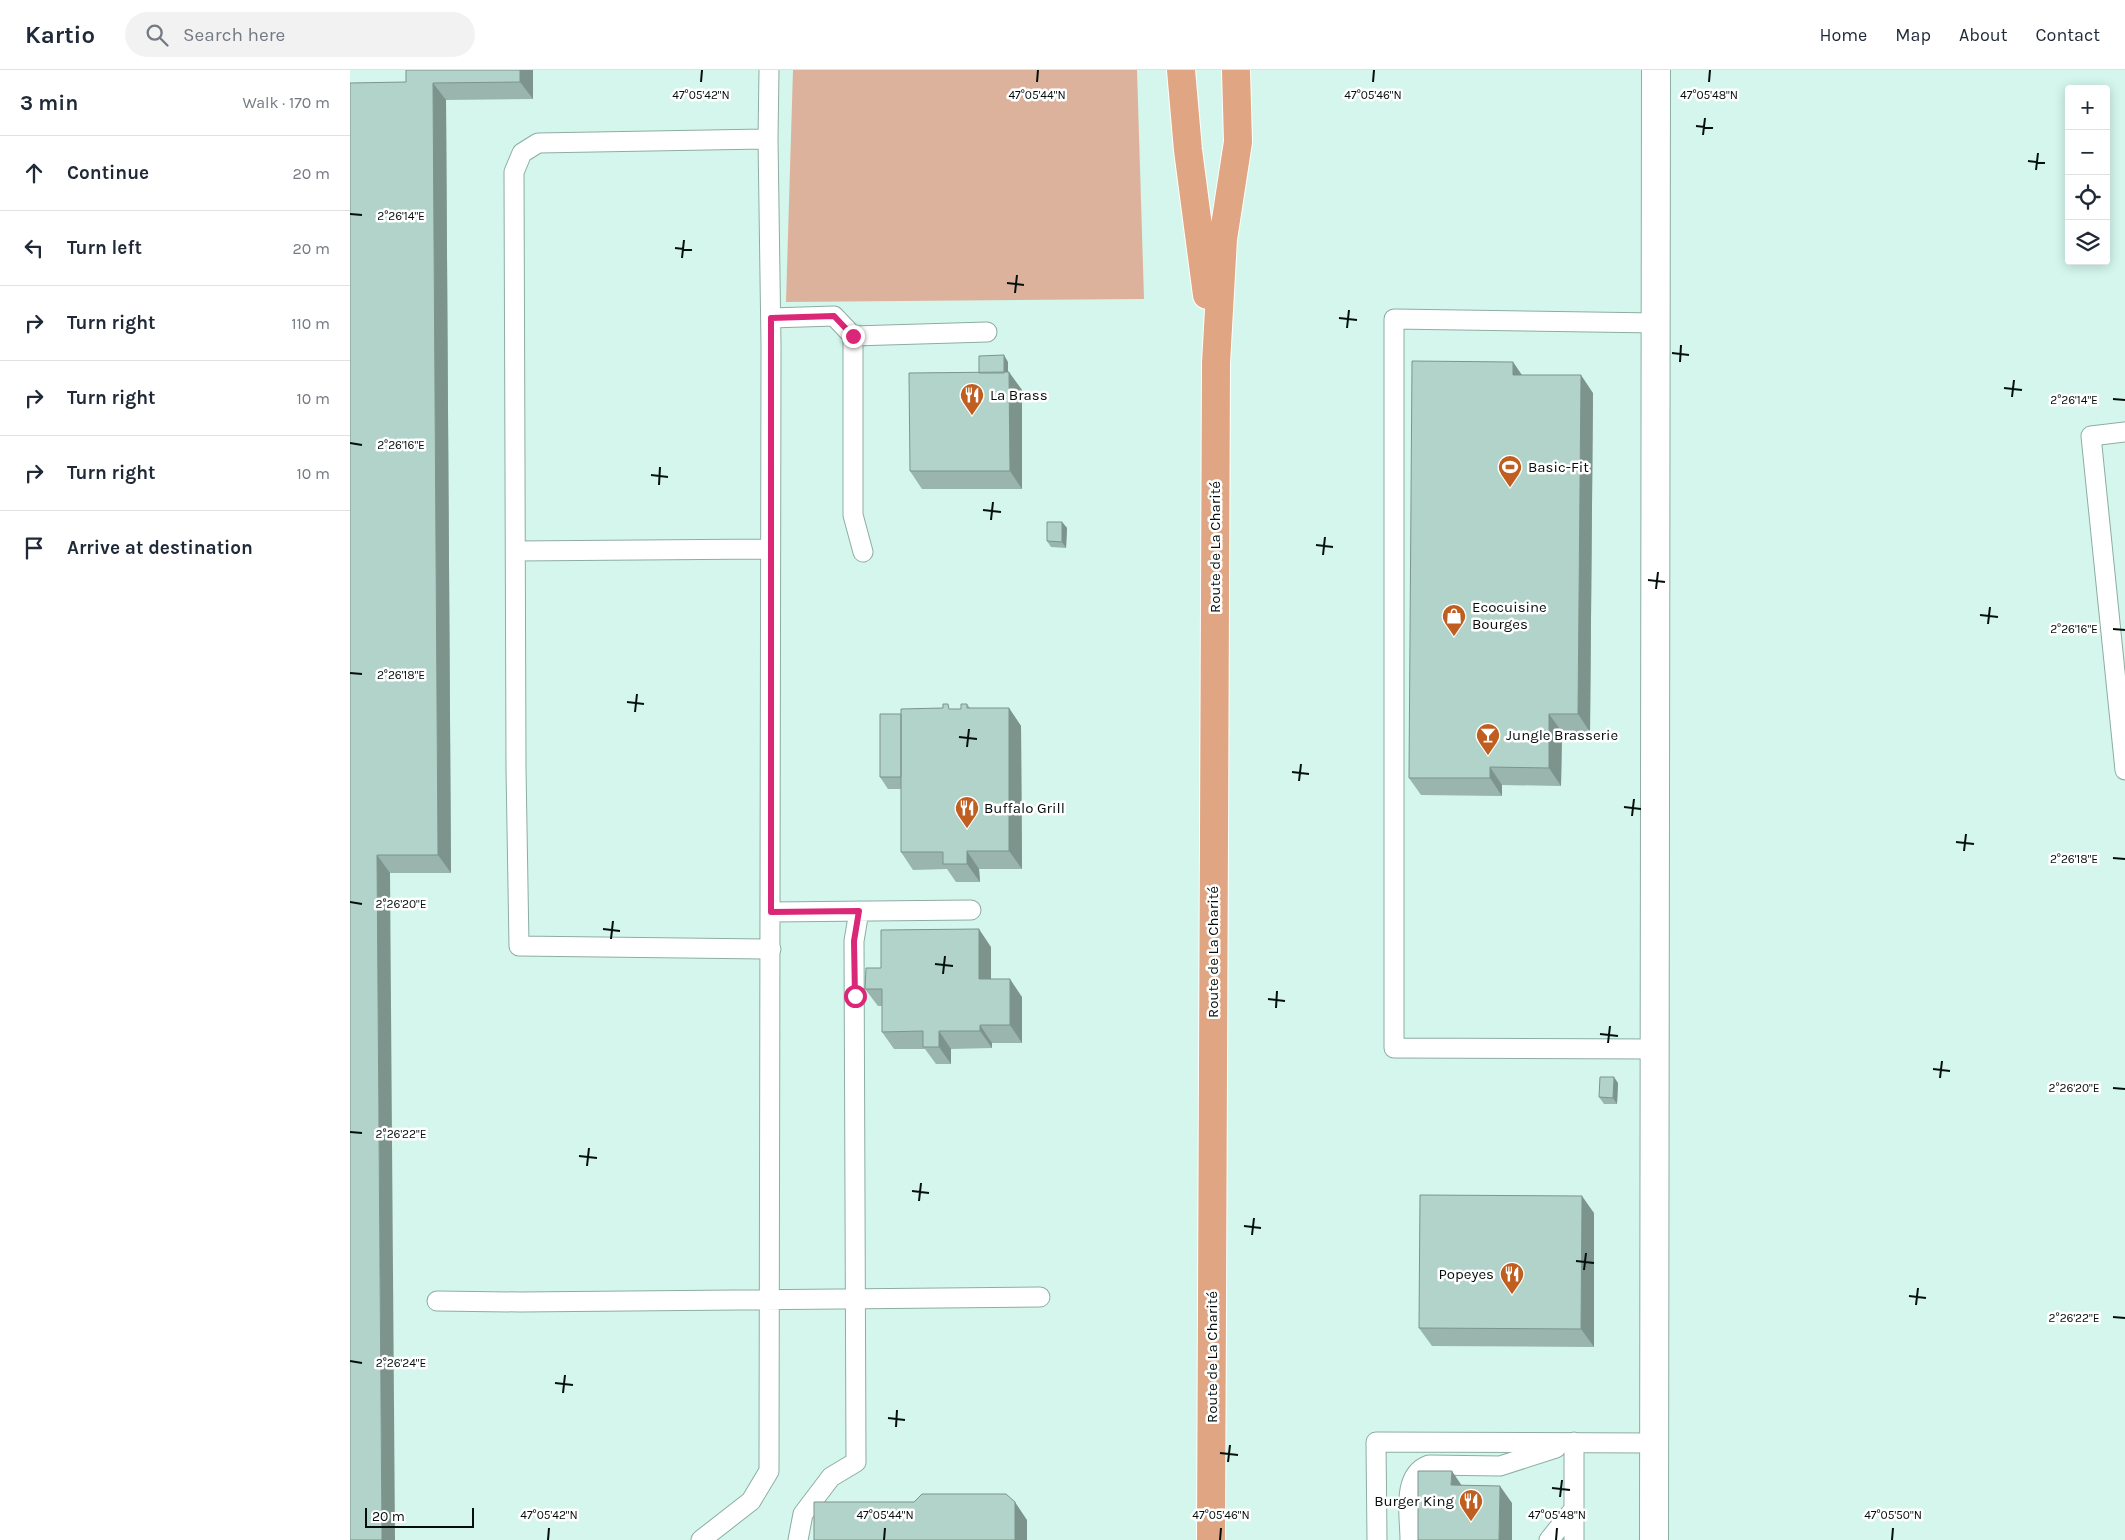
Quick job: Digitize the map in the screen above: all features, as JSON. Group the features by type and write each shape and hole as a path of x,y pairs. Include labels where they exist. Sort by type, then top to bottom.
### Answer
{"main road":[{"name":"Route de La Charité","path":"1181,70 1188,150 1216,364"},
{"name":"Route de La Charité","path":"1211,1540 1216,364 1223,240 1238,142 1236,70"}],"street":[{"path":"1654,1540 1656,70"}],"lane":[{"path":"701,1540 751,1501 769,1471 771,318 768,139 769,70"},
{"path":"768,139 538,143 522,153 514,172 516,768 519,946 771,949"},
{"path":"771,318 834,316 853,336 852,515 863,552"},
{"path":"1654,1049 1394,1048 1394,319 1656,323"},
{"path":"853,336 987,332"},
{"path":"2125,432 2091,436 2125,770"},
{"path":"516,551 770,549"},
{"path":"771,912 971,910"},
{"path":"798,1540 803,1514 831,1477 856,1462 854,941 859,911"},
{"path":"437,1301 520,1302 1040,1297"},
{"path":"1377,1540 1376,1442 1654,1444"},
{"path":"1574,1442 1574,1540"},
{"path":"1410,1540 1410,1485 1417,1472 1423,1468 1429,1465 1500,1466 1574,1442"},
{"path":"1549,1540 1574,1509"}],"shaded area":[{"path":"793,70 1137,70 1144,299 786,302"}],"building":[{"path":"406,70 520,70 520,82 433,83 438,855 377,855 382,1540 350,1540 350,83 406,82"},
{"path":"1004,355 1004,373 979,373 979,356"},
{"path":"1412,361 1513,362 1513,375 1581,375 1578,714 1549,714 1549,768 1490,767 1490,778 1409,778"},
{"name":"La Brass","path":"1009,372 1010,471 910,471 909,373"},
{"path":"1047,522 1062,522 1062,542 1047,541"},
{"name":"Buffalo Grill","path":"943,704 948,704 949,709 961,709 961,704 967,704 967,708 1009,708 1009,851 967,851 967,864 943,864 943,852 901,852 901,709 943,708"},
{"path":"880,714 901,714 901,777 880,777"},
{"path":"979,929 979,979 1010,979 1010,1025 980,1025 980,1031 939,1031 939,1047 923,1047 923,1031 882,1032 882,989 865,989 866,968 881,968 881,930"},
{"path":"1600,1077 1614,1077 1613,1098 1599,1097"},
{"path":"1420,1195 1582,1196 1581,1329 1419,1328"},
{"name":"Burger King","path":"1418,1471 1452,1471 1451,1485 1500,1486 1499,1540 1418,1540"},
{"path":"922,1494 1006,1494 1015,1502 1015,1540 814,1540 814,1502 914,1502"}],"place":[{"name":"La Brass","path":"972,416"},
{"name":"Basic-Fit","path":"1510,488"},
{"name":"Ecocuisine Bourges","path":"1454,637"},
{"name":"Jungle Brasserie","path":"1488,756"},
{"name":"Buffalo Grill","path":"967,829"},
{"name":"Popeyes","path":"1512,1295"},
{"name":"Burger King","path":"1471,1522"}],"route":[{"path":"853,336 834,316 771,318 770,767 771,912 859,911 854,941 855,996"}]}
